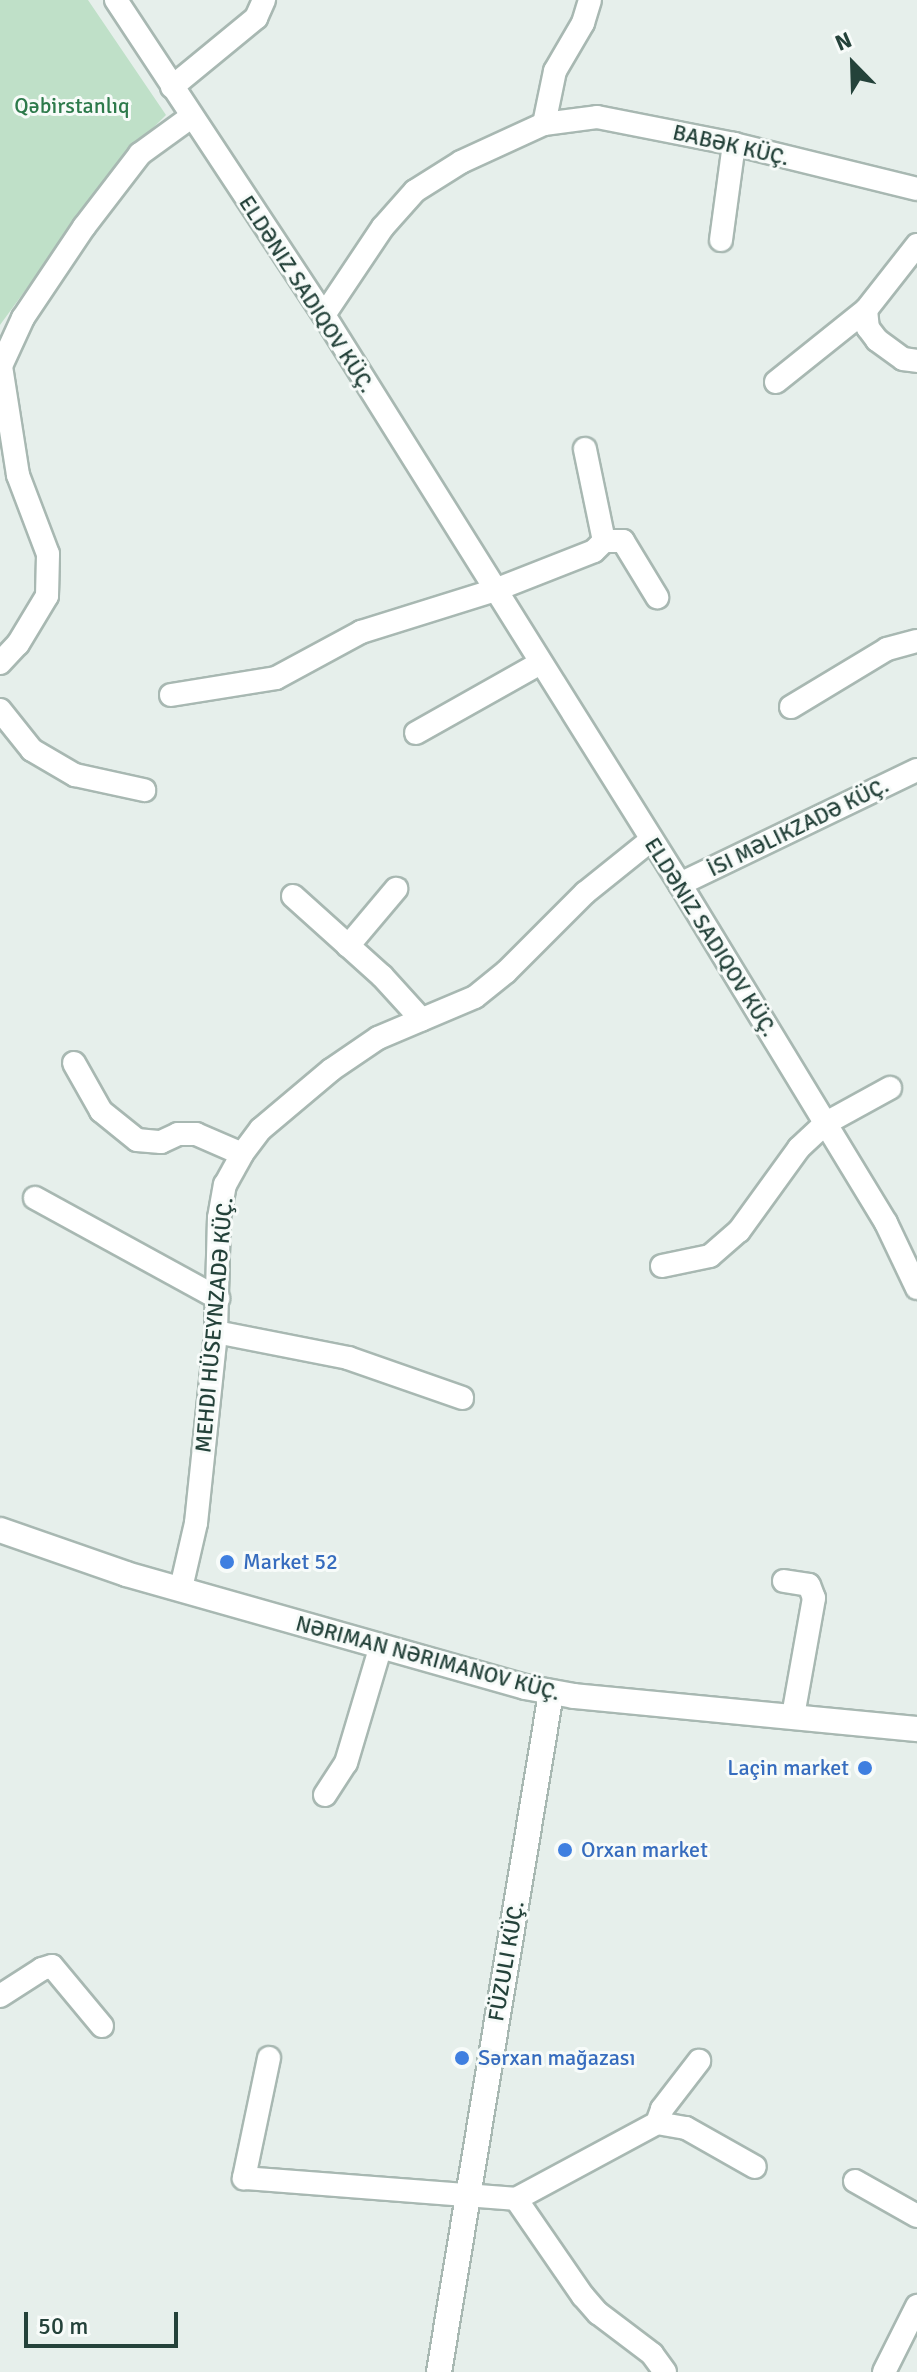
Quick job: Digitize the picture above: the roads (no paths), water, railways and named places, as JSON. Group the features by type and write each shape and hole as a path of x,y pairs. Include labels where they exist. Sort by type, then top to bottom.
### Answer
{"street":[{"path":"116,0 324,315 680,884 886,1223 917,1288"},
{"path":"172,87 256,18 264,0"},
{"path":"544,124 555,71 583,23 590,0"},
{"path":"0,663 18,644 47,596 48,554 18,475 0,366 23,318 84,227 140,154 191,117"},
{"name":"BABƏK KÜÇ.","path":"324,315 383,227 415,191 461,162 544,124 597,117 734,144 917,189"},
{"path":"721,240 734,144"},
{"path":"776,382 866,310 917,245"},
{"path":"866,310 868,328 877,340 903,359 917,361"},
{"path":"585,449 604,541"},
{"path":"171,695 276,678 361,632 495,590 594,551 604,541 623,541 657,597"},
{"path":"791,707 887,649 917,641"},
{"path":"416,733 540,663"},
{"path":"0,710 32,750 75,775 144,790"},
{"name":"İSI MƏLIKZADƏ KÜÇ.","path":"680,884 917,770"},
{"name":"MEHDI HÜSEYNZADƏ KÜÇ.","path":"181,1588 196,1523 216,1332 219,1218 225,1185 242,1154 261,1129 331,1070 378,1038 475,997 506,972 585,893 651,840"},
{"path":"348,946 396,889"},
{"path":"293,896 422,1020"},
{"path":"74,1063 101,1111 137,1140 161,1142 178,1134 196,1134 242,1154"},
{"path":"662,1266 710,1256 739,1231 799,1148 826,1123 890,1088"},
{"path":"35,1198 218,1298"},
{"path":"216,1332 348,1358 462,1398"},
{"name":"NƏRIMAN NƏRIMANOV KÜÇ.","path":"0,1530 79,1559 380,1649 551,1693 917,1729"},
{"path":"784,1581 809,1585 814,1598 793,1716"},
{"path":"325,1795 346,1763 380,1649"},
{"name":"FÜZULI KÜÇ.","path":"439,2372 551,1693"},
{"path":"0,1996 52,1966 102,2026"},
{"path":"269,2058 244,2178 516,2199 554,2182 657,2123 686,2128 755,2167"},
{"path":"657,2123 662,2109 699,2061"},
{"path":"855,2181 917,2216"},
{"path":"516,2199 583,2296 598,2313 652,2354 665,2372"},
{"path":"884,2372 917,2306"}],"place":[{"name":"Market 52","path":"227,1562"},
{"name":"Laçin market","path":"865,1768"},
{"name":"Orxan market","path":"565,1850"},
{"name":"Sərxan mağazası","path":"462,2058"}],"park label":[{"name":"Qəbirstanlıq","path":"72,106"}]}
